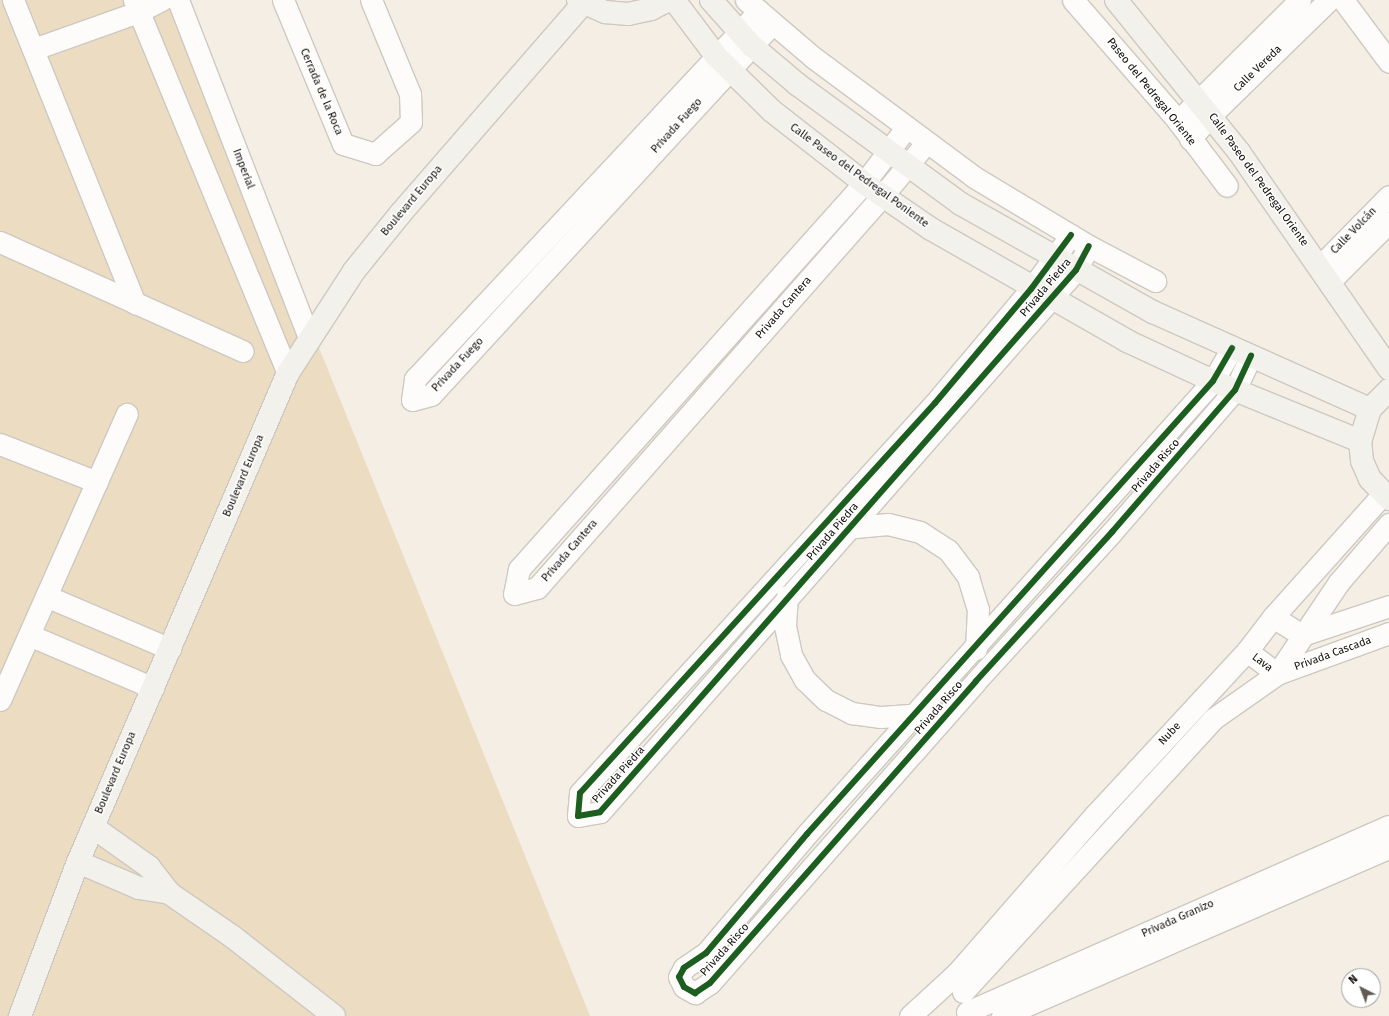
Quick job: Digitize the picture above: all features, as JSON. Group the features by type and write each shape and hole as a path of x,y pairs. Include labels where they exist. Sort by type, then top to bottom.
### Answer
{"street":[{"path":"14,0 135,303"},
{"path":"34,49 136,6 162,0"},
{"name":"Imperial","path":"178,0 309,338"},
{"name":"Cerrada de la Roca","path":"283,0 343,144 375,154 411,122 410,94 371,0"},
{"path":"581,2 605,12 628,14 652,9 669,0"},
{"name":"Calle Paseo del Pedregal Poniente","path":"674,0 722,63 772,111 864,183 884,195 931,229 1031,289 1051,298 1127,341 1213,381 1360,441"},
{"path":"711,0 745,39 797,84 907,167 961,204 1153,312 1370,409"},
{"name":"Paseo del Pedregal Oriente","path":"1072,0 1178,121 1190,140 1227,186"},
{"name":"Calle Paseo del Pedregal Oriente","path":"1116,0 1205,107 1325,274 1389,369"},
{"name":"Calle Vereda","path":"1190,140 1205,107 1300,0"},
{"name":"Calle Vereda","path":"1178,121 1205,107 1329,0"},
{"path":"1343,0 1389,62"},
{"name":"Boulevard Europa","path":"20,1016 78,862 288,373 309,338 354,271 401,213 581,2"},
{"path":"136,6 288,373"},
{"path":"759,12 814,58 906,128 974,177 1089,246 1155,281"},
{"name":"Privada Fuego","path":"610,184 431,395 412,400 415,379 610,184 745,39 759,12"},
{"name":"Privada Cantera","path":"906,128 889,153 864,183 519,569 514,594 537,588 884,195 926,142"},
{"name":"Calle Volcán","path":"1325,274 1389,196"},
{"name":"Calle Volcán","path":"1325,274 1389,222"},
{"name":"Privada Piedra","path":"1071,235 1056,258 1031,289 942,410 852,526 600,812 578,816 580,793 789,564 942,410 1051,298 1076,270 1089,246"},
{"path":"0,242 243,351"},
{"path":"741,320 760,334"},
{"name":"Privada Risco","path":"1242,351 1235,390 1112,532 976,681 710,983 696,993 684,987 679,977 684,968 706,953 807,834 976,644 1213,381 1242,351"},
{"path":"1386,497 1370,479 1362,461 1360,441 1370,409 1389,390"},
{"path":"0,700 127,414"},
{"path":"0,444 97,482"},
{"path":"626,449 646,464"},
{"name":"Nube","path":"960,982 1095,815 1247,651 1272,617 1386,497"},
{"path":"1091,516 1112,532"},
{"path":"817,535 852,526 888,524 920,532 948,550 968,577 978,609 976,681"},
{"name":"Nube","path":"960,982 1112,830 1213,719 1277,674 1291,658 1302,635 1339,582 1389,524"},
{"path":"789,564 785,626 791,655 805,680 826,700 852,713 881,717 913,715 953,708"},
{"path":"46,596 170,649"},
{"path":"1272,617 1302,635 1389,606"},
{"name":"Privada Cascada","path":"1277,674 1389,633"},
{"path":"29,635 153,688"},
{"name":"Lava","path":"1247,651 1277,674"},
{"path":"676,687 693,705"},
{"path":"1095,815 1112,830"},
{"name":"Privada Granizo","path":"969,1014 1166,935 1332,862 1389,826"},
{"path":"93,827 149,867 168,893 234,937 334,1016"},
{"path":"807,834 827,851"},
{"name":"Privada Granizo","path":"1332,862 1389,848"},
{"path":"78,862 139,888 168,893"},
{"name":"Privada Granizo","path":"1002,1016 1166,935"},
{"path":"910,1016 960,982 969,1014"}],"shaded area":[{"path":"0,0 178,0 590,1016 0,1016"}],"cycle path":[{"path":"1071,235 1031,289 935,403 580,793 578,816 600,812 1076,270 1089,246"},
{"path":"1232,348 1213,381 807,834 706,953 684,968 679,977 684,987 695,993 710,983 976,681 1112,532 1235,390 1251,355"}]}
